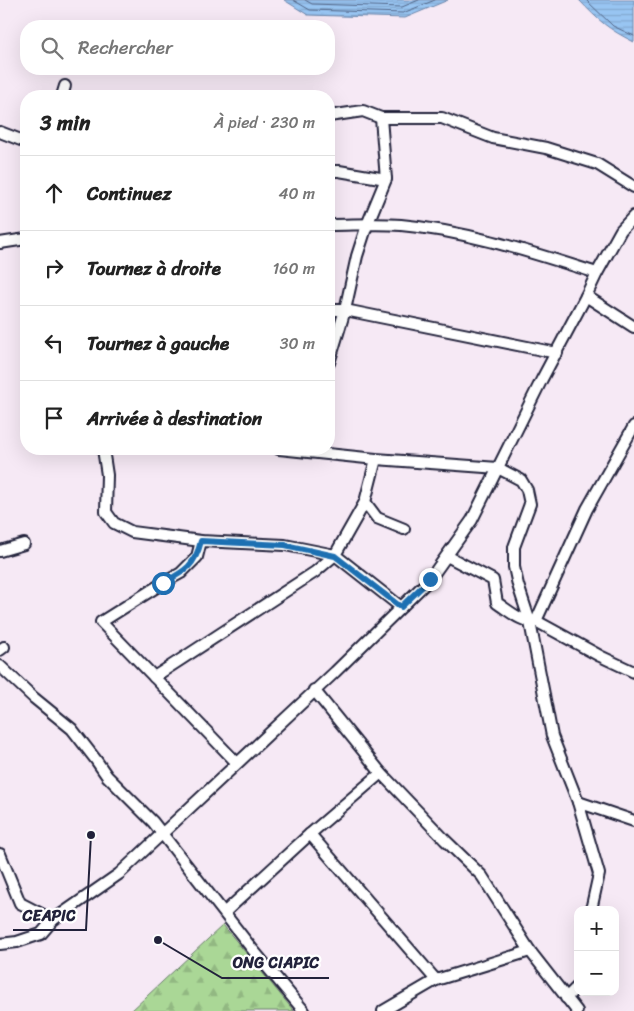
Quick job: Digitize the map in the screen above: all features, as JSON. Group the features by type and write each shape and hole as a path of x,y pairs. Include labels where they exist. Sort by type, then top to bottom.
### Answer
{"street":[{"path":"335,115 363,111 382,118 442,118 493,138 546,148 597,164 634,187"},
{"path":"335,343 345,310 357,256 367,225 386,179 382,118"},
{"path":"0,132 20,140"},
{"path":"335,171 386,179"},
{"path":"0,944 17,942 41,934 53,920 119,874 430,579 472,520 597,273 620,230 634,216"},
{"path":"335,225 400,225 452,232 525,250 597,273"},
{"path":"0,243 20,240"},
{"path":"586,296 634,327"},
{"path":"335,310 345,310 557,353"},
{"path":"533,622 588,508 634,426"},
{"path":"335,453 498,468 521,480 529,496 530,504 517,536 513,554 514,567 518,584 533,622 552,736 578,802 599,874 592,906"},
{"path":"104,455 107,475 106,512 114,523 132,532 201,541 285,545 335,556 401,607"},
{"path":"154,677 315,572 335,556 365,502 376,458"},
{"path":"365,502 377,518 404,529"},
{"path":"201,541 197,557 181,573 101,622 237,763"},
{"path":"0,551 24,544"},
{"path":"447,556 493,580 498,603 634,672"},
{"path":"0,666 34,698 72,729 107,776 153,822 253,950 304,1011"},
{"path":"314,690 381,773 482,876 530,951 574,1010"},
{"path":"225,912 310,834 381,773"},
{"path":"578,802 634,821"},
{"path":"310,834 436,980"},
{"path":"0,854 20,903 53,920"},
{"path":"383,1011 436,980 530,951"},
{"path":"566,998 574,990"}],"green space":[{"path":"223,925 294,1011 131,1011"}],"water":[{"path":"284,0 448,0 405,18 308,15"},
{"path":"579,0 634,0 634,42 604,24"}],"place":[{"name":"CEAPIC","path":"91,835"},
{"name":"ONG CIAPIC","path":"158,940"}],"route":[{"path":"163,583 181,573 197,557 201,541 285,545 335,556 401,607 430,579"}]}
